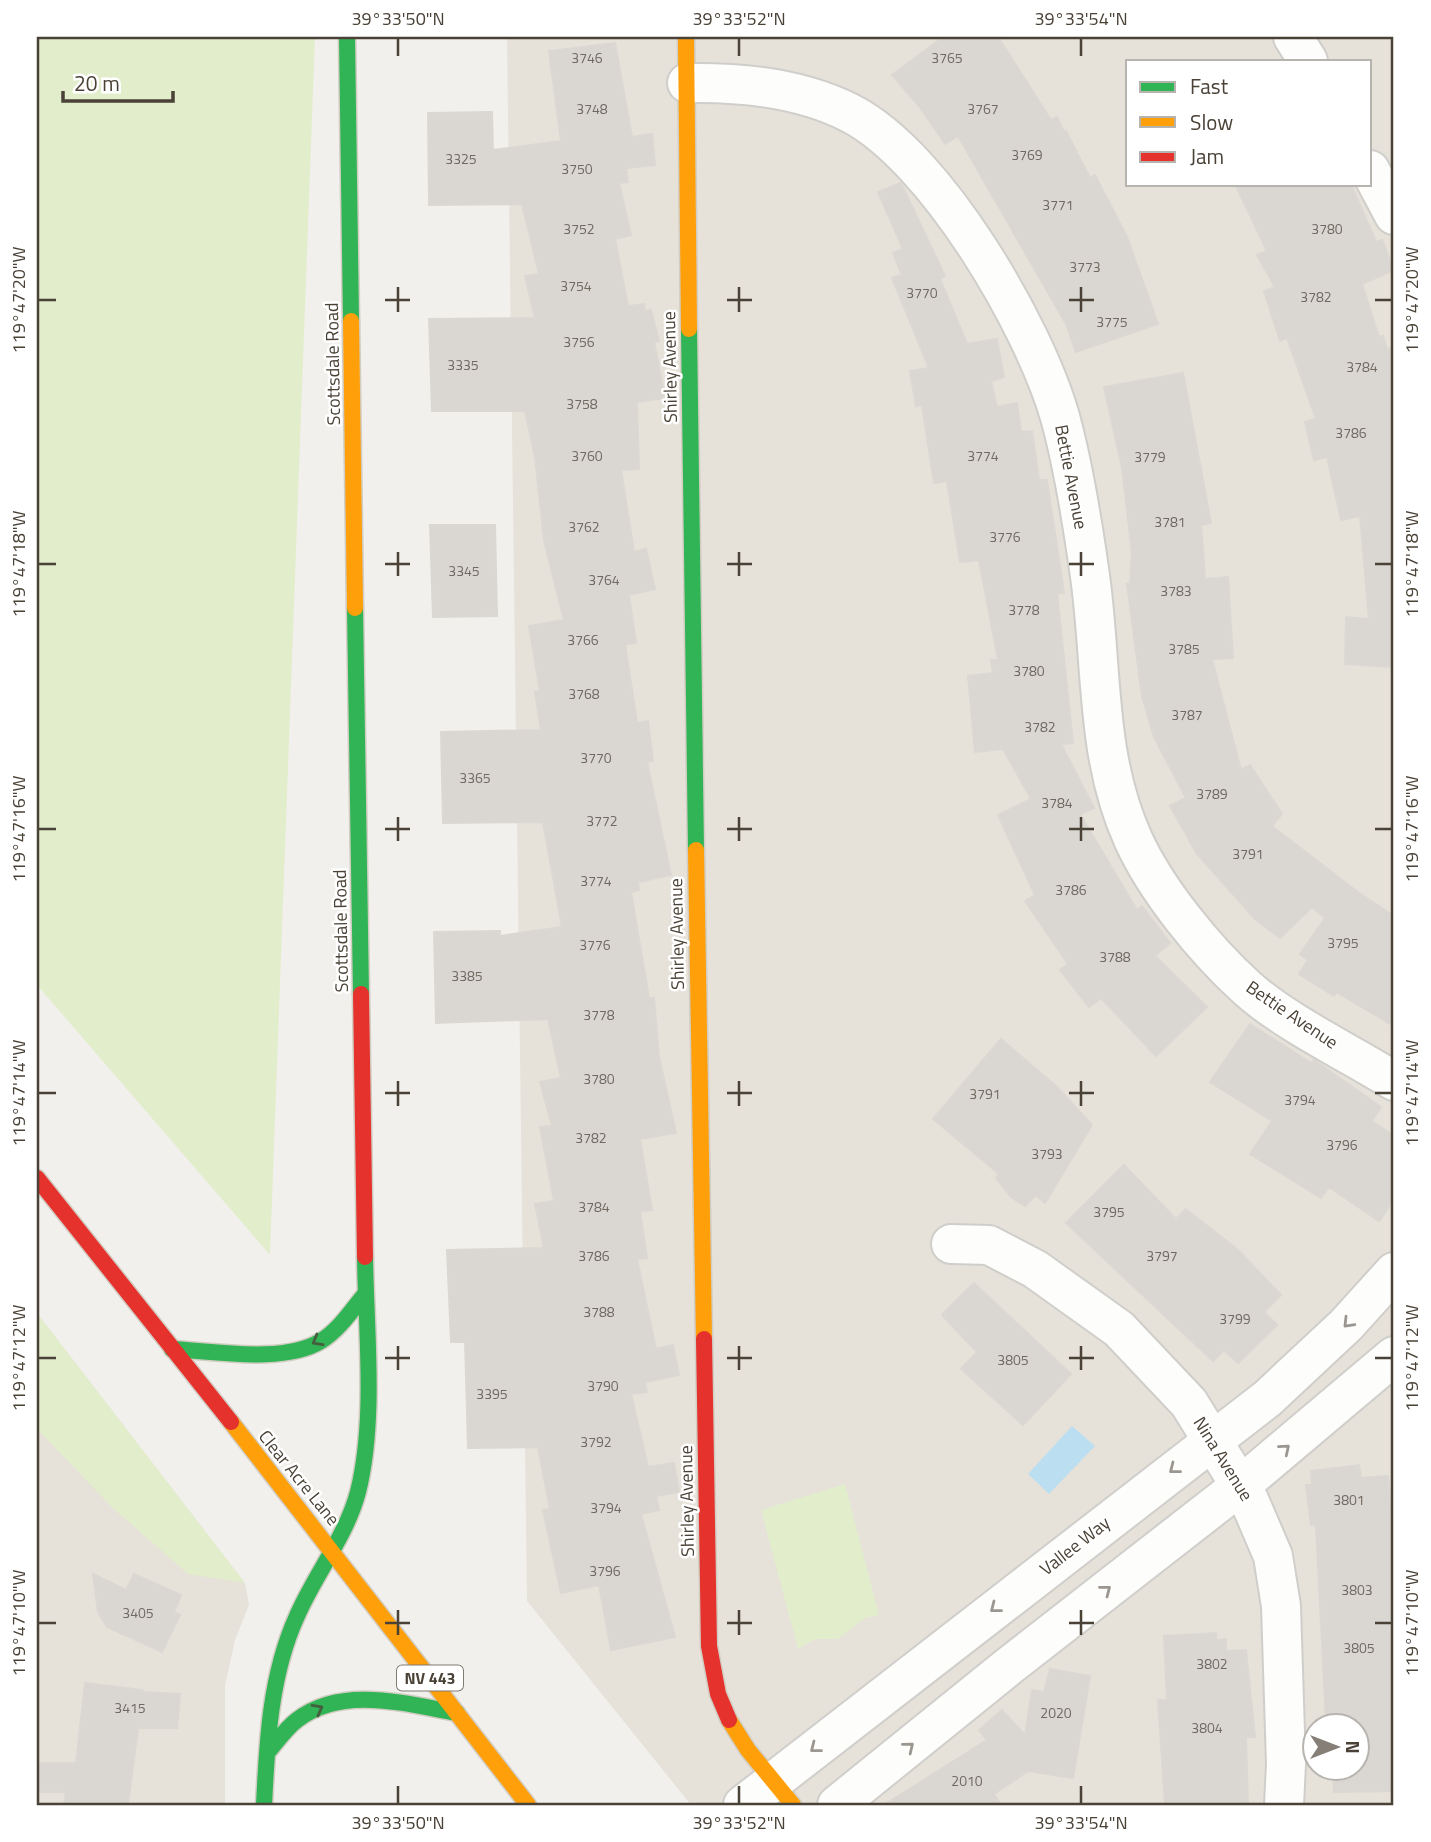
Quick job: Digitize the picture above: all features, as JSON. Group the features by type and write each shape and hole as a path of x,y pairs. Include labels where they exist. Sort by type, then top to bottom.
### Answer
{"street":[{"name":"Scottsdale Road","path":"264,1805 275,1688 290,1634 308,1589 333,1551 355,1502 364,1448 368,1393 347,37"},
{"name":"Shirley Avenue","path":"686,37 694,750 709,1647 713,1683 724,1712 738,1739 783,1794"},
{"path":"1293,37 1307,60"},
{"name":"Bettie Avenue","path":"687,83 760,87 812,98 851,113 889,138 930,181 977,247 1025,331 1060,416 1089,570 1103,735 1115,793 1134,842 1164,891 1204,942 1248,989 1394,1081"},
{"path":"1372,174 1394,215"},
{"name":"Clear Acre Lane","path":"37,1178 333,1551 528,1805"},
{"name":"Nina Avenue","path":"951,1244 989,1244 1075,1295 1119,1329 1189,1403 1240,1486 1261,1525 1273,1556 1281,1605 1286,1764 1284,1805"},
{"name":"Vallee Way","path":"743,1805 783,1794 1211,1440 1268,1398 1346,1325 1394,1272"},
{"path":"172,1349 296,1352 328,1335 365,1294"},
{"path":"837,1805 1009,1665 1240,1486 1394,1356"},
{"path":"267,1753 298,1719 331,1701 367,1699 457,1713"}],"shaded area":[{"path":"507,37 1394,37 1394,1805 691,1805 527,1601"},
{"path":"37,1313 245,1583 249,1605 235,1640 225,1686 225,1805 37,1805"}],"green space":[{"path":"37,37 315,37 270,1255 37,985"},
{"path":"37,1313 245,1583 188,1574 113,1508 37,1429"},
{"path":"845,1484 879,1615 865,1618 838,1639 815,1639 798,1649 761,1510"}],"water":[{"path":"1072,1426 1095,1446 1049,1494 1028,1474"}],"building":[{"path":"943,37 998,37 1051,120 1057,117 1090,178 1095,175 1127,237 1158,324 1076,352 1066,324 958,136 945,144 919,106 892,75"},
{"path":"615,43 632,137 652,134 655,165 626,168 628,182 619,183 631,235 615,239 628,306 644,304 645,311 651,310 659,341 654,342 665,398 637,402 639,469 621,470 634,552 646,549 655,589 629,595 636,643 625,644 637,723 648,721 653,761 647,762 671,875 638,882 639,890 631,892 649,998 654,998 659,1057 676,1133 640,1139 652,1210 640,1211 647,1258 637,1259 656,1349 673,1345 679,1375 645,1382 647,1392 631,1394 648,1467 674,1463 679,1492 656,1496 659,1510 641,1514 675,1637 611,1650 599,1585 561,1593 543,1510 550,1509 538,1447 468,1448 465,1342 451,1342 447,1250 544,1248 535,1204 554,1201 540,1127 552,1126 540,1082 561,1078 548,1019 436,1023 434,932 500,931 500,936 562,927 543,822 443,823 441,732 541,730 535,692 540,691 529,626 564,620 544,540 535,457 525,411 432,411 429,319 535,318 525,276 539,274 522,204 429,205 428,113 492,112 493,150 561,141 549,51"},
{"path":"901,183 945,276 940,279 967,344 997,339 1004,377 991,381 997,407 1017,403 1021,432 1032,431 1039,480 1047,480 1064,593 1057,593 1073,743 1061,744 1094,808 1080,814 1137,910 1142,906 1170,943 1155,956 1207,1007 1156,1056 1101,998 1089,1007 1060,970 1068,964 1025,901 1035,895 998,815 1031,799 1003,749 975,752 968,676 993,673 991,660 998,660 979,560 960,562 947,481 934,483 922,405 916,406 910,371 929,368 892,278 902,275 893,253 903,249 878,192"},
{"path":"1236,186 1352,186 1376,242 1382,240 1394,270 1362,284 1379,337 1383,336 1387,349 1394,347 1394,667 1345,664 1346,617 1369,619 1360,516 1341,520 1327,457 1314,460 1305,422 1316,419 1287,338 1280,341 1264,291 1275,287 1257,255 1267,251"},
{"path":"1183,373 1211,523 1201,525 1205,579 1228,577 1233,658 1212,659 1241,770 1250,765 1282,814 1272,826 1359,893 1394,916 1394,1026 1336,992 1334,996 1299,974 1308,960 1300,954 1325,918 1312,907 1280,938 1255,919 1197,854 1170,806 1186,798 1154,737 1142,696 1127,584 1130,584 1132,553 1122,468 1104,387"},
{"path":"430,525 495,525 497,616 433,617"},
{"path":"1250,1024 1311,1063 1314,1060 1381,1107 1372,1121 1394,1136 1394,1199 1379,1221 1329,1187 1321,1198 1250,1154 1272,1121 1210,1082"},
{"path":"1001,1039 1056,1086 1092,1125 1045,1203 1036,1195 1025,1206 1011,1197 996,1178 999,1174 933,1119"},
{"path":"1124,1165 1176,1219 1186,1209 1238,1250 1281,1295 1264,1312 1277,1325 1238,1363 1224,1350 1213,1361 1066,1223"},
{"path":"974,1283 1071,1374 1023,1425 961,1369 977,1352 942,1315"},
{"path":"1359,1465 1361,1478 1388,1476 1394,1530 1394,1791 1334,1792 1334,1783 1372,1783 1372,1713 1326,1713 1316,1525 1311,1525 1306,1485 1312,1485 1311,1471"},
{"path":"93,1574 126,1590 134,1574 181,1595 174,1612 180,1615 162,1652 107,1627 98,1612"},
{"path":"1216,1633 1216,1640 1226,1639 1226,1651 1246,1650 1255,1737 1246,1737 1248,1805 1165,1805 1158,1700 1167,1700 1164,1636"},
{"path":"1050,1669 1090,1676 1073,1778 1028,1771 994,1794 1001,1805 884,1805 987,1740 979,1730 1002,1710 1025,1735 1032,1690 1044,1692"},
{"path":"85,1683 143,1690 142,1692 180,1694 177,1728 138,1728 128,1805 64,1805 66,1792 37,1792 37,1763 76,1763"}],"traffic: fast":[{"path":"347,37 351,321"},
{"path":"689,329 696,850"},
{"path":"355,608 361,994"},
{"path":"264,1805 275,1685 288,1638 312,1585 353,1509 364,1464 369,1375 365,1257"},
{"path":"172,1349 269,1354 306,1348 334,1331 365,1294"},
{"path":"267,1753 297,1720 315,1709 334,1703 375,1700 457,1713"}],"traffic: slow":[{"path":"686,37 689,329"},
{"path":"351,321 355,608"},
{"path":"696,850 704,1339"},
{"path":"231,1422 528,1805"},
{"path":"729,1720 748,1750 793,1805"}],"traffic: jam":[{"path":"361,994 365,1257"},
{"path":"37,1178 231,1422"},
{"path":"704,1339 709,1646 718,1694 729,1720"}]}
